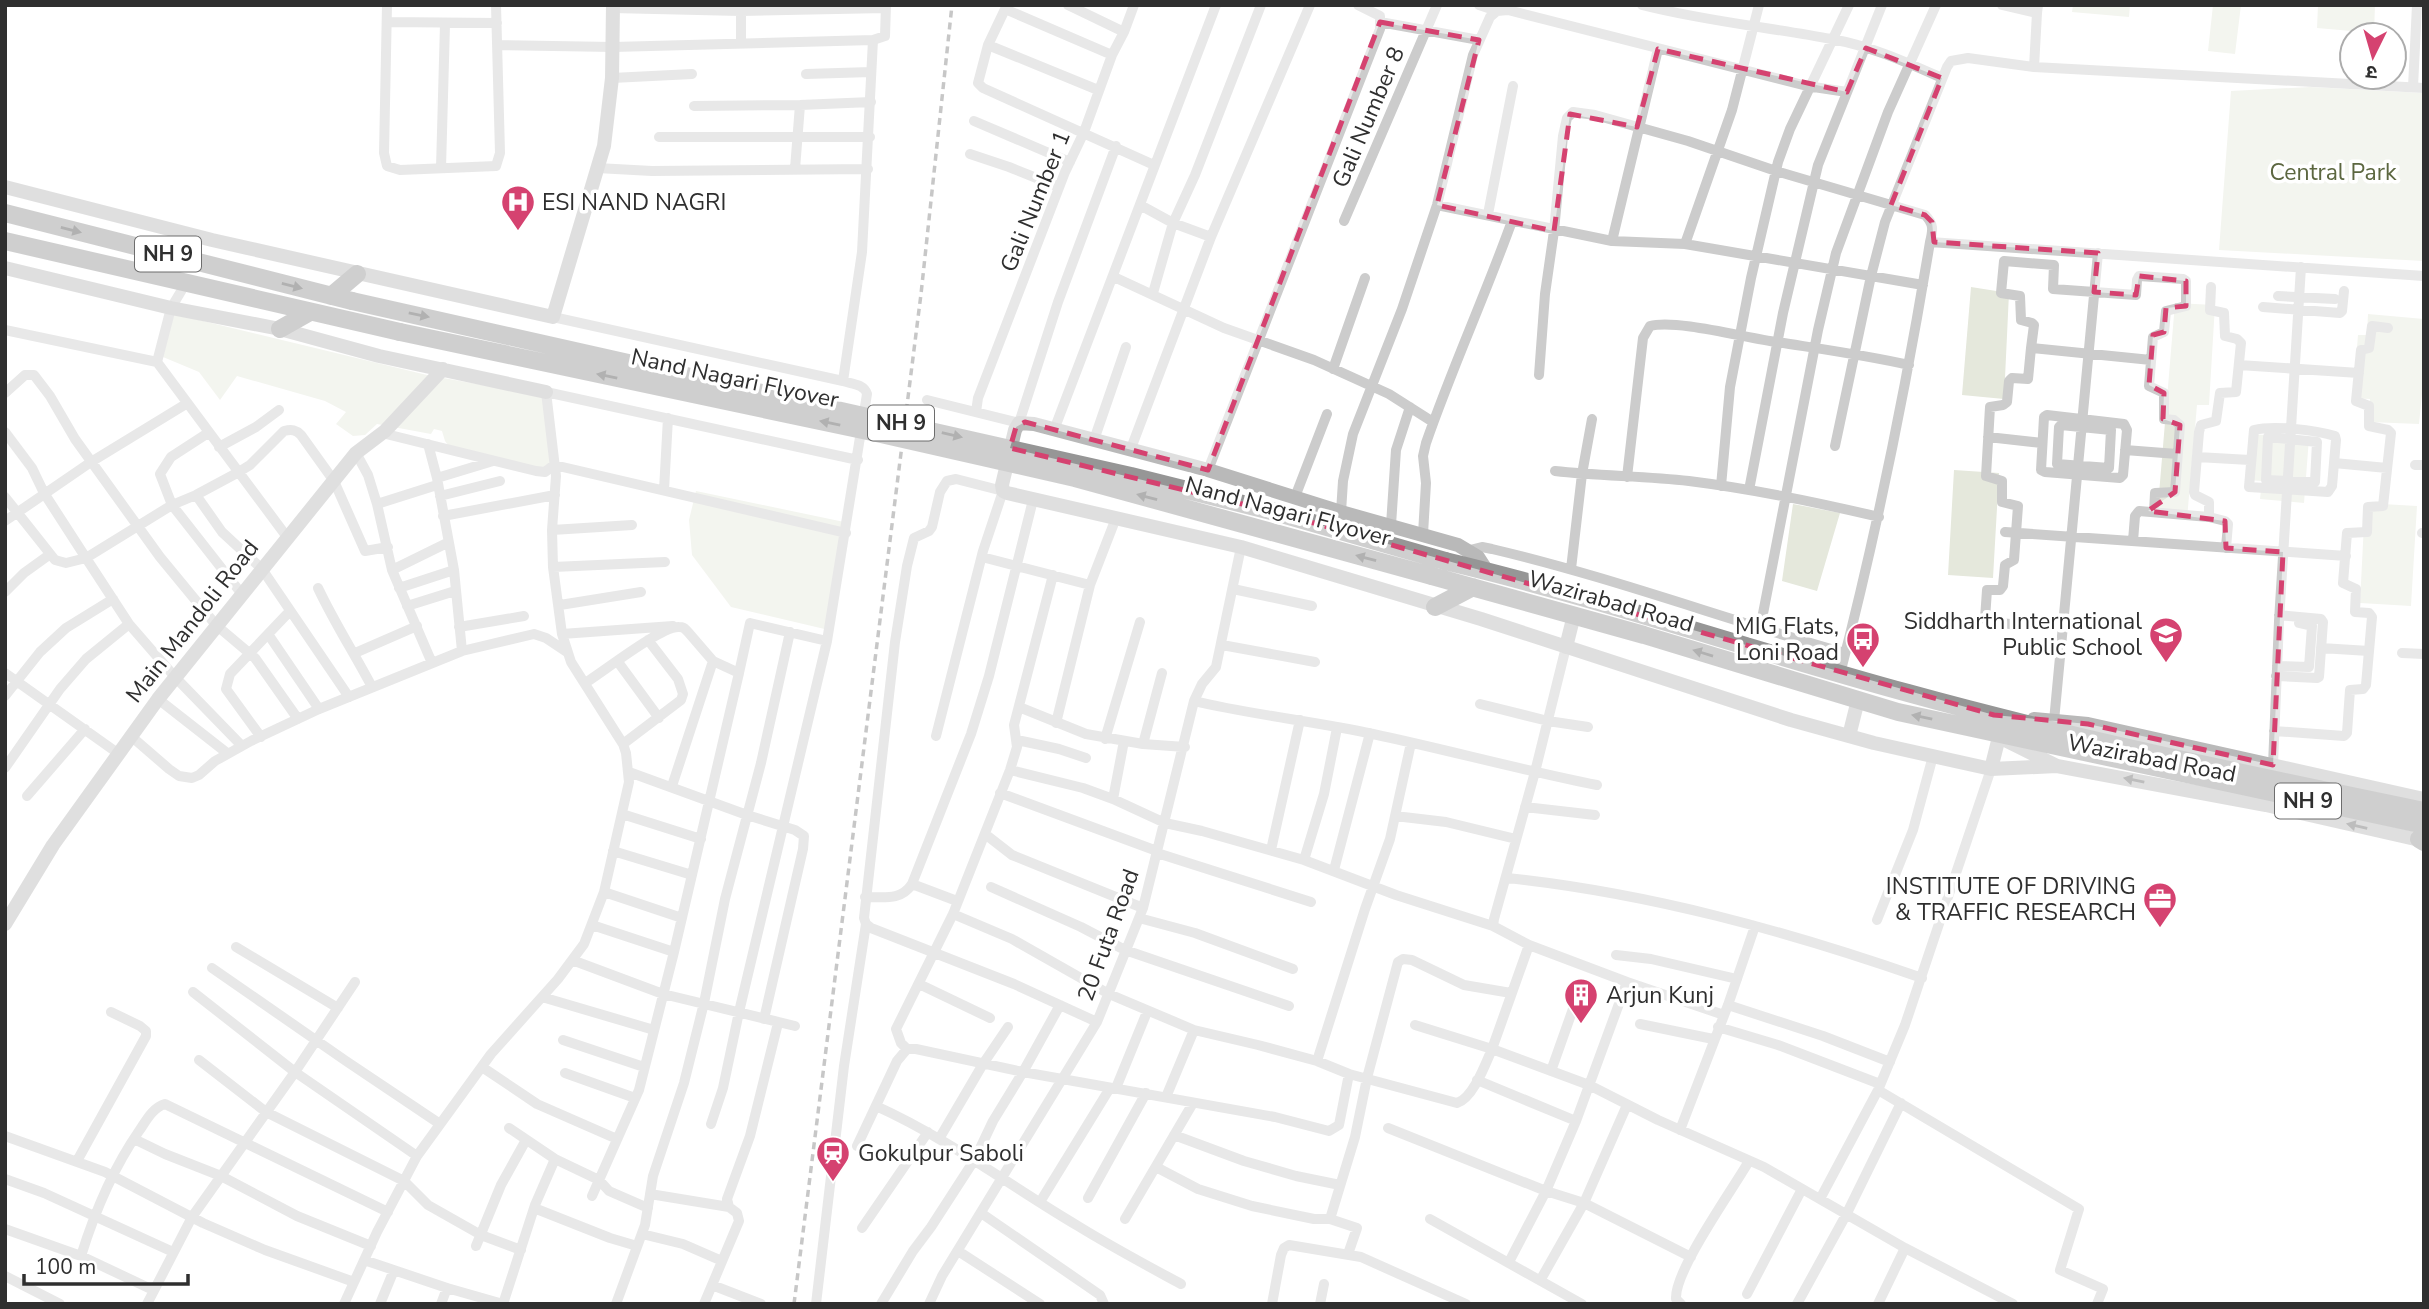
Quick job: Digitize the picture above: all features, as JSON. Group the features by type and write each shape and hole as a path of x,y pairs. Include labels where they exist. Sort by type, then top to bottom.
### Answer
{"highway":[{"name":"NH 9","path":"5,213 331,296"},
{"name":"NH 9","path":"5,241 310,312"},
{"path":"331,296 357,274"},
{"name":"Nand Nagari Flyover","path":"331,296 1131,476 1487,571"},
{"path":"280,329 310,312"},
{"name":"Nand Nagari Flyover","path":"310,312 1075,478 1473,587"},
{"name":"Wazirabad Road","path":"1487,571 1840,674 1994,728"},
{"path":"1436,607 1473,587"},
{"name":"Wazirabad Road","path":"1473,587 1898,712 1994,728"},
{"name":"NH 9","path":"1994,728 2061,734 2424,811"},
{"name":"NH 9","path":"2061,734 2422,837"}],"street":[{"path":"387,5 385,160 387,166 400,170 496,166 500,153 496,5"},
{"path":"1068,5 1124,32"},
{"name":"Gali Number 1","path":"976,412 978,398 1059,187 1135,5"},
{"path":"1054,430 1216,5"},
{"path":"1153,293 1173,223 1195,175 1261,5"},
{"path":"1130,451 1211,237 1310,5"},
{"path":"1208,470 1380,29 1380,16 1370,8 1358,5"},
{"name":"Gali Number 8","path":"1344,221 1437,5"},
{"path":"1479,5 1497,12"},
{"path":"1642,5 1833,39 1899,58 1942,78"},
{"path":"1685,244 1731,110 1759,5"},
{"path":"1721,486 1730,387 1776,171 1790,129 1849,5"},
{"path":"1749,490 1777,343 1818,165 1882,5"},
{"path":"1760,629 1814,347 1832,268 1857,194 1909,64 1936,5"},
{"path":"2002,5 2038,9 2034,67"},
{"path":"1835,446 1871,276 1891,205 1951,61 1959,58 2034,67 2419,88 2417,5"},
{"path":"498,45 613,47 873,40 885,36 887,7 612,7 613,47 604,146 553,317"},
{"path":"1112,55 1006,7 988,45 978,83 983,88 1154,165"},
{"path":"741,8 741,43"},
{"path":"1341,512 1343,481 1353,434 1437,205 1473,55 1490,17 1497,12 1508,10 1658,49 1811,86 1847,92"},
{"path":"387,22 497,23"},
{"path":"1380,22 1479,40"},
{"path":"441,167 444,23"},
{"path":"843,381 862,252 873,40"},
{"path":"988,45 1098,90"},
{"path":"1612,242 1658,49"},
{"path":"806,74 871,72"},
{"path":"611,78 692,74"},
{"path":"1488,215 1513,86"},
{"path":"694,106 871,102"},
{"path":"794,169 800,105"},
{"path":"1539,375 1543,307 1563,136 1573,112 1638,127 1924,215 1931,222 1933,232 1909,365 1879,517 1840,674"},
{"path":"975,121 1069,162"},
{"path":"659,137 870,137"},
{"path":"936,736 982,557 1003,492 1002,485 1016,427 1058,302 1116,146"},
{"path":"970,155 1059,187"},
{"path":"597,168 653,171 868,169"},
{"path":"5,187 357,274 862,386 867,394 858,460 827,641 723,1088 711,1124"},
{"path":"1140,205 1173,223 1211,237"},
{"path":"1437,205 1612,242 1685,244 1923,285"},
{"path":"1423,534 1426,483 1423,456 1456,361 1482,303 1512,221"},
{"path":"1930,242 2424,276"},
{"path":"2061,734 2071,537 2098,253"},
{"path":"2020,625 1984,619 1987,590 2000,590 2004,586 2005,565 2014,560 2011,532 2018,506 2002,502 2002,481 1986,476 1990,407 2007,402 2009,380 2028,379 2034,326 2021,320 2020,296 2001,293 2004,261 2053,264 2053,289 2136,295 2139,276 2186,281 2186,306 2166,310 2164,332 2152,337 2148,386 2164,393 2164,419 2175,420 2180,425 2175,492 2155,493 2154,512"},
{"path":"2273,765 2276,671 2301,267"},
{"path":"5,268 172,308 280,329 379,356 858,460"},
{"path":"1114,277 1224,328 1333,369 1410,407 1433,422"},
{"path":"1333,369 1365,278"},
{"path":"158,362 172,308 186,283"},
{"path":"2209,517 2209,502 2194,492 2201,425 2216,421 2220,393 2236,392 2240,340 2225,336 2224,313 2210,310 2211,287"},
{"path":"2263,307 2340,313 2344,291"},
{"path":"2278,296 2335,299"},
{"path":"1627,477 1643,338 1650,326 1658,324 1695,328 1777,343 1856,353 1909,365"},
{"path":"2274,731 2346,735 2350,690 2365,688 2372,617 2370,613 2355,612 2357,589 2343,583 2347,533 2367,532 2368,507 2383,506 2391,433 2369,426 2369,406 2356,401 2361,350 2369,348 2372,326 2388,328"},
{"path":"5,330 158,362 186,404 287,537"},
{"path":"1094,440 1126,347"},
{"path":"2031,348 2151,360"},
{"path":"2239,365 2359,373"},
{"name":"Main Mandoli Road","path":"5,924 53,845 158,699 241,593 356,453 382,433 443,369"},
{"path":"5,393 25,375 34,375 138,527 216,625 250,654 298,719"},
{"path":"344,1304 417,1156 482,1067 542,998 584,944 604,892 622,814 629,772 623,744 567,652 562,634 553,567 554,465 546,392"},
{"path":"927,400 1019,423 1034,424 1208,470 1341,512 1423,534 1470,550 1487,571"},
{"path":"5,521 91,462 186,404"},
{"path":"1391,525 1396,450 1410,407"},
{"path":"219,447 256,427 279,410"},
{"path":"1295,497 1327,414"},
{"path":"2047,415 2111,430 2109,465 2107,468 2045,472 2041,470 2042,443 2044,417 2047,415"},
{"path":"664,490 668,418"},
{"path":"1571,569 1582,474 1592,419"},
{"path":"2082,422 2124,424 2127,430 2123,475 2120,478 2056,463 2059,427 2082,422"},
{"path":"2267,428 2318,443 2316,481 2288,486 2249,486 2250,460 2254,430 2267,428"},
{"path":"5,497 49,555 61,563 86,558 172,505 250,465 284,431 290,429 301,435 334,481 365,551 388,547"},
{"path":"5,432 32,468 44,493 129,624 175,677 242,746"},
{"path":"208,433 171,457 159,474 172,505 241,593"},
{"path":"382,433 545,472 554,465"},
{"path":"2291,434 2335,436 2334,463 2332,486 2328,492 2266,480 2267,439 2291,434"},
{"path":"1988,437 2042,443"},
{"path":"428,444 454,570 462,651"},
{"path":"2125,450 2177,454"},
{"path":"356,453 368,475 377,504 392,570 432,663"},
{"path":"2197,457 2250,460"},
{"path":"377,504 494,460"},
{"path":"2334,463 2387,468"},
{"path":"554,465 846,533"},
{"path":"1555,471 1721,486 1786,495 1879,517"},
{"path":"816,1304 844,1066 866,924 865,897 895,642 911,545 919,535 929,531 940,492 947,481 956,479 1033,500 1241,547 1849,736 1991,769 2057,766"},
{"path":"440,496 500,481"},
{"path":"196,495 222,532 262,569 349,697"},
{"path":"443,516 555,495"},
{"path":"865,897 904,895 912,884 971,734 989,676 1033,500"},
{"path":"2133,541 2137,512 2154,512 2225,521 2228,524 2226,548"},
{"path":"1056,723 1090,585 1116,518"},
{"path":"552,530 632,525"},
{"path":"2011,532 2346,556"},
{"path":"392,570 447,543"},
{"name":"20 Futa Road","path":"933,1303 942,1276 1064,1079 1097,1022 1109,994 1141,913 1185,747 1194,701 1202,684 1216,667 1241,547"},
{"path":"1470,550 1482,547 1571,569 1845,653"},
{"path":"5,592 24,573 49,555"},
{"path":"982,557 1090,585"},
{"path":"553,567 665,562"},
{"path":"399,588 454,570"},
{"path":"1052,575 1013,730 1017,740 1010,770 953,914 896,1029 901,1042 907,1049 1275,1117 1329,1131 1339,1125 1349,1074"},
{"path":"318,588 332,620 355,653 372,687"},
{"path":"1233,589 1312,606"},
{"path":"407,606 455,591"},
{"path":"559,606 641,592"},
{"path":"5,696 40,652 66,628 113,599"},
{"path":"261,737 225,685 230,674 290,611"},
{"path":"1493,926 1574,615"},
{"path":"459,627 524,616"},
{"path":"2276,671 2317,678 2323,622 2321,619 2279,618"},
{"path":"2276,671 2309,667 2312,626 2279,618"},
{"path":"1105,739 1140,622"},
{"path":"592,1196 635,1098 645,1067 750,623 827,641"},
{"path":"5,768 60,689 86,659 129,624"},
{"path":"562,634 663,625 684,628 713,662 739,673"},
{"path":"355,653 417,626"},
{"path":"585,683 648,640 677,627"},
{"path":"615,1304 642,1234 653,1176 684,1083 704,1003 725,899 761,764 790,632"},
{"path":"268,634 319,709"},
{"path":"132,737 169,769 192,778 227,754 319,709 462,651 534,634 546,638 567,652"},
{"path":"623,744 681,700 683,688 648,640"},
{"path":"1222,645 1315,662"},
{"path":"2321,648 2369,651"},
{"path":"2402,653 2424,654"},
{"path":"618,662 659,718"},
{"path":"672,786 713,662"},
{"path":"5,673 119,754"},
{"path":"1143,744 1162,673"},
{"path":"158,699 227,754"},
{"path":"1849,736 1858,700"},
{"path":"1194,701 1225,710 1370,733 1597,785"},
{"path":"1480,704 1548,721 1588,727"},
{"path":"1019,707 1105,739 1185,747"},
{"path":"1271,850 1300,720"},
{"name":"Wazirabad Road","path":"1994,728 2061,734 2088,724 2424,799"},
{"path":"1304,860 1324,794 1338,728"},
{"path":"1820,1199 1879,1087 1922,978 1991,769 1994,728"},
{"name":"Wazirabad Road","path":"1994,728 2057,766 2422,837"},
{"path":"27,796 85,729"},
{"path":"1334,870 1370,733"},
{"path":"1017,740 1086,758"},
{"path":"1113,799 1124,741"},
{"path":"1317,1061 1372,886 1390,839 1411,743"},
{"path":"1877,920 1913,830 1933,756"},
{"path":"1010,770 1083,788 1165,823 1304,860 1372,886 1493,926 1529,945 1627,982 1823,1036 1889,1062"},
{"path":"629,772 801,833 804,841 764,1019"},
{"path":"999,793 1157,852 1311,902"},
{"path":"1525,807 1595,815"},
{"path":"622,814 701,839"},
{"path":"1395,816 1446,822 1516,839"},
{"path":"985,834 1012,855 1141,913 1293,969"},
{"path":"613,852 692,875"},
{"path":"1507,878 1627,895 1843,950 1922,978"},
{"path":"912,884 957,901"},
{"path":"991,887 1125,950 1289,1006"},
{"path":"604,892 682,918"},
{"path":"953,914 1012,939 1109,994 1194,1030 1317,1061 1349,1074 1457,1103 1467,1098 1492,1049 1529,945"},
{"path":"866,924 1014,984 1097,1022"},
{"path":"592,925 674,952"},
{"path":"1680,1130 1755,926"},
{"path":"236,947 338,1008"},
{"path":"1616,955 1651,959 1737,979"},
{"path":"1330,1219 1355,1137 1367,1078 1398,962 1403,959 1412,960 1464,985 1511,993"},
{"path":"572,960 663,994 795,1026"},
{"path":"212,968 440,1124"},
{"path":"147,1304 192,1217 355,982"},
{"path":"1509,1262 1546,1191 1576,1121 1627,982"},
{"path":"919,985 990,1018"},
{"path":"193,992 295,1072 417,1156"},
{"path":"1551,1071 1579,992"},
{"path":"542,998 654,1030"},
{"path":"881,1304 975,1158 993,1121 1060,1005"},
{"path":"77,1161 146,1036 140,1026 111,1012"},
{"path":"1040,1202 1113,1088 1147,1012"},
{"path":"729,1207 727,1199 750,1136 778,1023"},
{"path":"1640,1024 1713,1039"},
{"path":"1415,1025 1589,1084 1626,1105 1764,1167 1905,1248 2013,1304"},
{"path":"939,1139 1008,1027"},
{"path":"1718,1027 1778,1045 1879,1087 1901,1103 2078,1209 2060,1270 2103,1289 2097,1304"},
{"path":"1166,1097 1194,1030"},
{"path":"563,1040 645,1067"},
{"path":"857,1146 897,1061 907,1049"},
{"path":"199,1060 266,1112 404,1181 428,1205 481,1235 521,1250"},
{"path":"482,1067 537,1104 617,1139"},
{"path":"565,1073 635,1098"},
{"path":"1477,1080 1576,1121"},
{"path":"1088,1198 1146,1093"},
{"path":"1125,1219 1193,1103"},
{"path":"1797,1304 1846,1215 1901,1103"},
{"path":"81,1256 94,1214 111,1175 153,1111 165,1104 388,1212"},
{"path":"1541,1279 1584,1203 1626,1105"},
{"path":"876,1106 975,1158 1077,1226 1181,1284"},
{"path":"1388,1128 1546,1191 1584,1203 1691,1257"},
{"path":"509,1129 555,1159 599,1180 609,1191 648,1208"},
{"path":"862,1228 928,1132"},
{"path":"1174,1135 1244,1161 1340,1185"},
{"path":"5,1136 111,1175 192,1217 265,1250 354,1282"},
{"path":"134,1139 221,1176 297,1216 371,1246"},
{"path":"476,1246 501,1185 526,1140"},
{"path":"364,1260 503,1304 534,1208 555,1159"},
{"path":"1681,1304 1676,1299 1676,1290 1691,1257 1749,1161"},
{"path":"1156,1167 1198,1189 1252,1206 1314,1219 1330,1219 1357,1228 1348,1254"},
{"path":"5,1179 94,1214 173,1252"},
{"path":"1747,1294 1802,1189"},
{"path":"650,1195 729,1207 737,1213 739,1220 704,1304"},
{"path":"534,1208 638,1246"},
{"path":"981,1213 1095,1291 1104,1304"},
{"path":"1430,1219 1583,1304"},
{"path":"5,1228 81,1256 153,1290"},
{"path":"642,1234 683,1244 722,1261"},
{"path":"1272,1304 1284,1248 1289,1245 1361,1257 1466,1304"},
{"path":"1878,1304 1905,1248"},
{"path":"958,1251 1040,1304"},
{"path":"380,1304 394,1270"},
{"path":"5,1276 60,1304"},
{"path":"1320,1304 1324,1284"},
{"path":"712,1285 761,1304"},
{"path":"441,1304 447,1288"},
{"path":"1982,1304 1988,1292"}],"highlighted area":[{"path":"1380,22 1479,40 1437,205 1554,231 1570,114 1637,127 1658,49 1847,92 1866,48 1942,78 1891,205 1925,215 1932,222 1934,242 2098,253 2094,292 2136,295 2139,276 2186,281 2186,306 2166,308 2164,332 2153,335 2149,385 2164,393 2163,419 2180,425 2175,492 2148,511 2225,521 2226,548 2283,552 2273,765 2088,724 1994,715 1271,511 1010,448 1016,427 1025,422 1208,470"}],"green space":[{"path":"2073,5 2130,5 2129,17 2072,12"},
{"path":"2213,5 2241,5 2235,54 2208,51"},
{"path":"2318,5 2375,5 2374,21 2338,21 2338,30 2317,28"},
{"name":"Central Park","path":"2310,87 2338,88 2338,91 2424,93 2424,261 2219,250 2231,91"},
{"path":"1971,287 2009,293 2004,399 1962,395"},
{"path":"2175,303 2215,305 2209,405 2197,405 2187,519 2151,516 2159,494"},
{"path":"174,314 427,375 544,396 552,464 543,469 448,445 442,431 434,429 431,434 377,424 365,435 353,436 336,424 346,412 325,401 237,376 220,400 199,372 163,357"},
{"path":"2368,314 2424,319 2424,374 2419,424 2369,422 2370,399 2353,398 2358,335 2367,335"},
{"path":"2249,434 2309,438 2304,503 2260,499 2262,481 2246,480"},
{"path":"1954,470 1999,473 1993,578 1948,575"},
{"path":"696,491 849,523 833,631 731,607 692,555 689,520"},
{"path":"2365,503 2417,506 2411,606 2360,603"},
{"path":"1793,504 1840,513 1817,591 1782,581"}],"railway":[{"path":"794,1304 921,294 952,5"}],"place":[{"name":"ESI NAND NAGRI","path":"518,232"},
{"name":"Siddharth International Public School","path":"2166,664"},
{"name":"MIG Flats, Loni Road","path":"1863,669"},
{"name":"INSTITUTE OF DRIVING & TRAFFIC RESEARCH","path":"2160,929"},
{"name":"Arjun Kunj","path":"1581,1025"},
{"name":"Gokulpur Saboli","path":"833,1183"}]}
